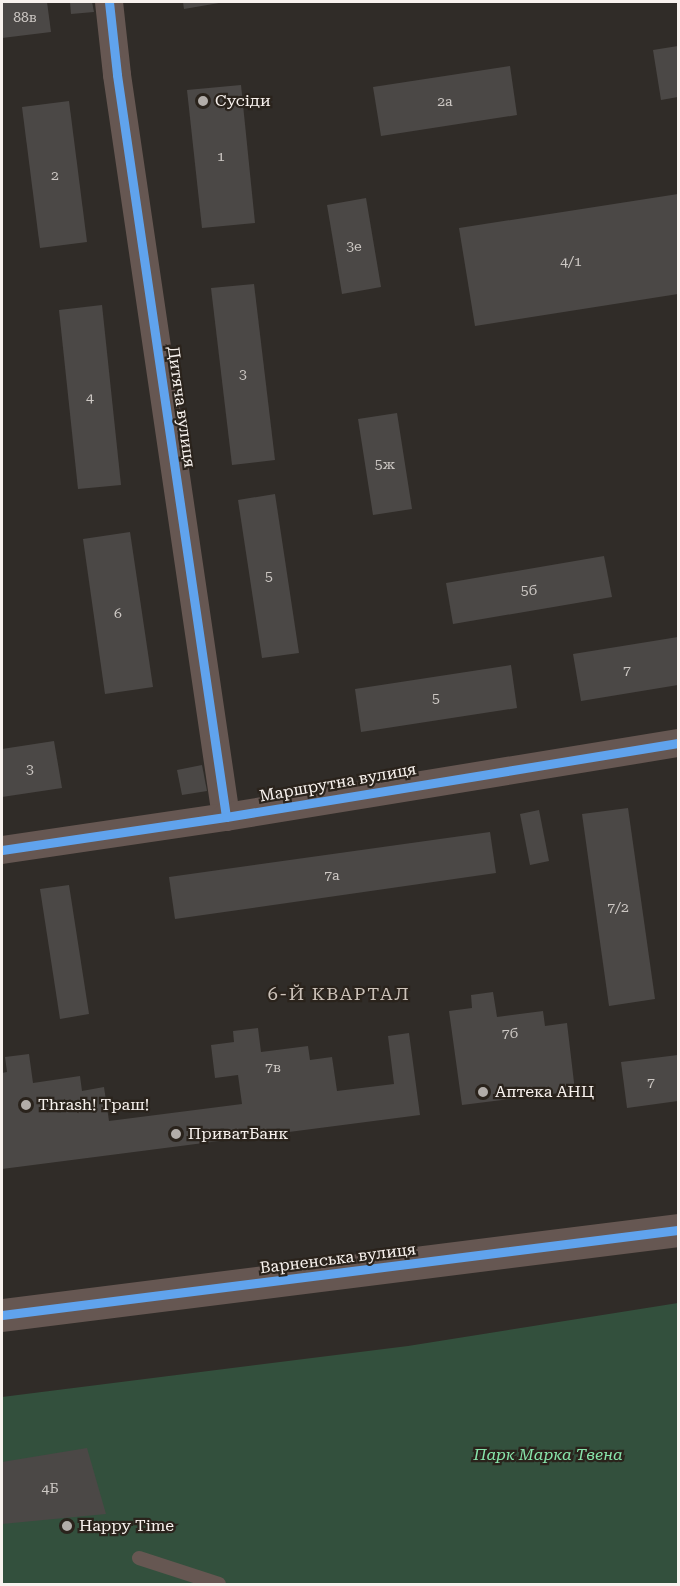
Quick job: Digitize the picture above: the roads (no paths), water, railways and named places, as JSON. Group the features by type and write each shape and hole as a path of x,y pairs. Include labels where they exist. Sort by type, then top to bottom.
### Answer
{"street":[{"name":"Дитяча вулиця","path":"109,2 119,87 226,817"},
{"name":"Маршрутна вулиця","path":"2,850 226,817 678,742"},
{"name":"Варненська вулиця","path":"2,1315 678,1230"}],"lane":[{"path":"139,1558 219,1584"}],"place":[{"name":"Сусіди","path":"203,101"},
{"name":"Аптека АНЦ","path":"483,1092"},
{"name":"Thrash! Траш!","path":"26,1105"},
{"name":"ПриватБанк","path":"176,1134"},
{"name":"Happy Time","path":"67,1526"}],"district":[{"name":"6-Й КВАРТАЛ","path":"339,994"}],"park label":[{"name":"Парк Марка Твена","path":"548,1455"}]}
